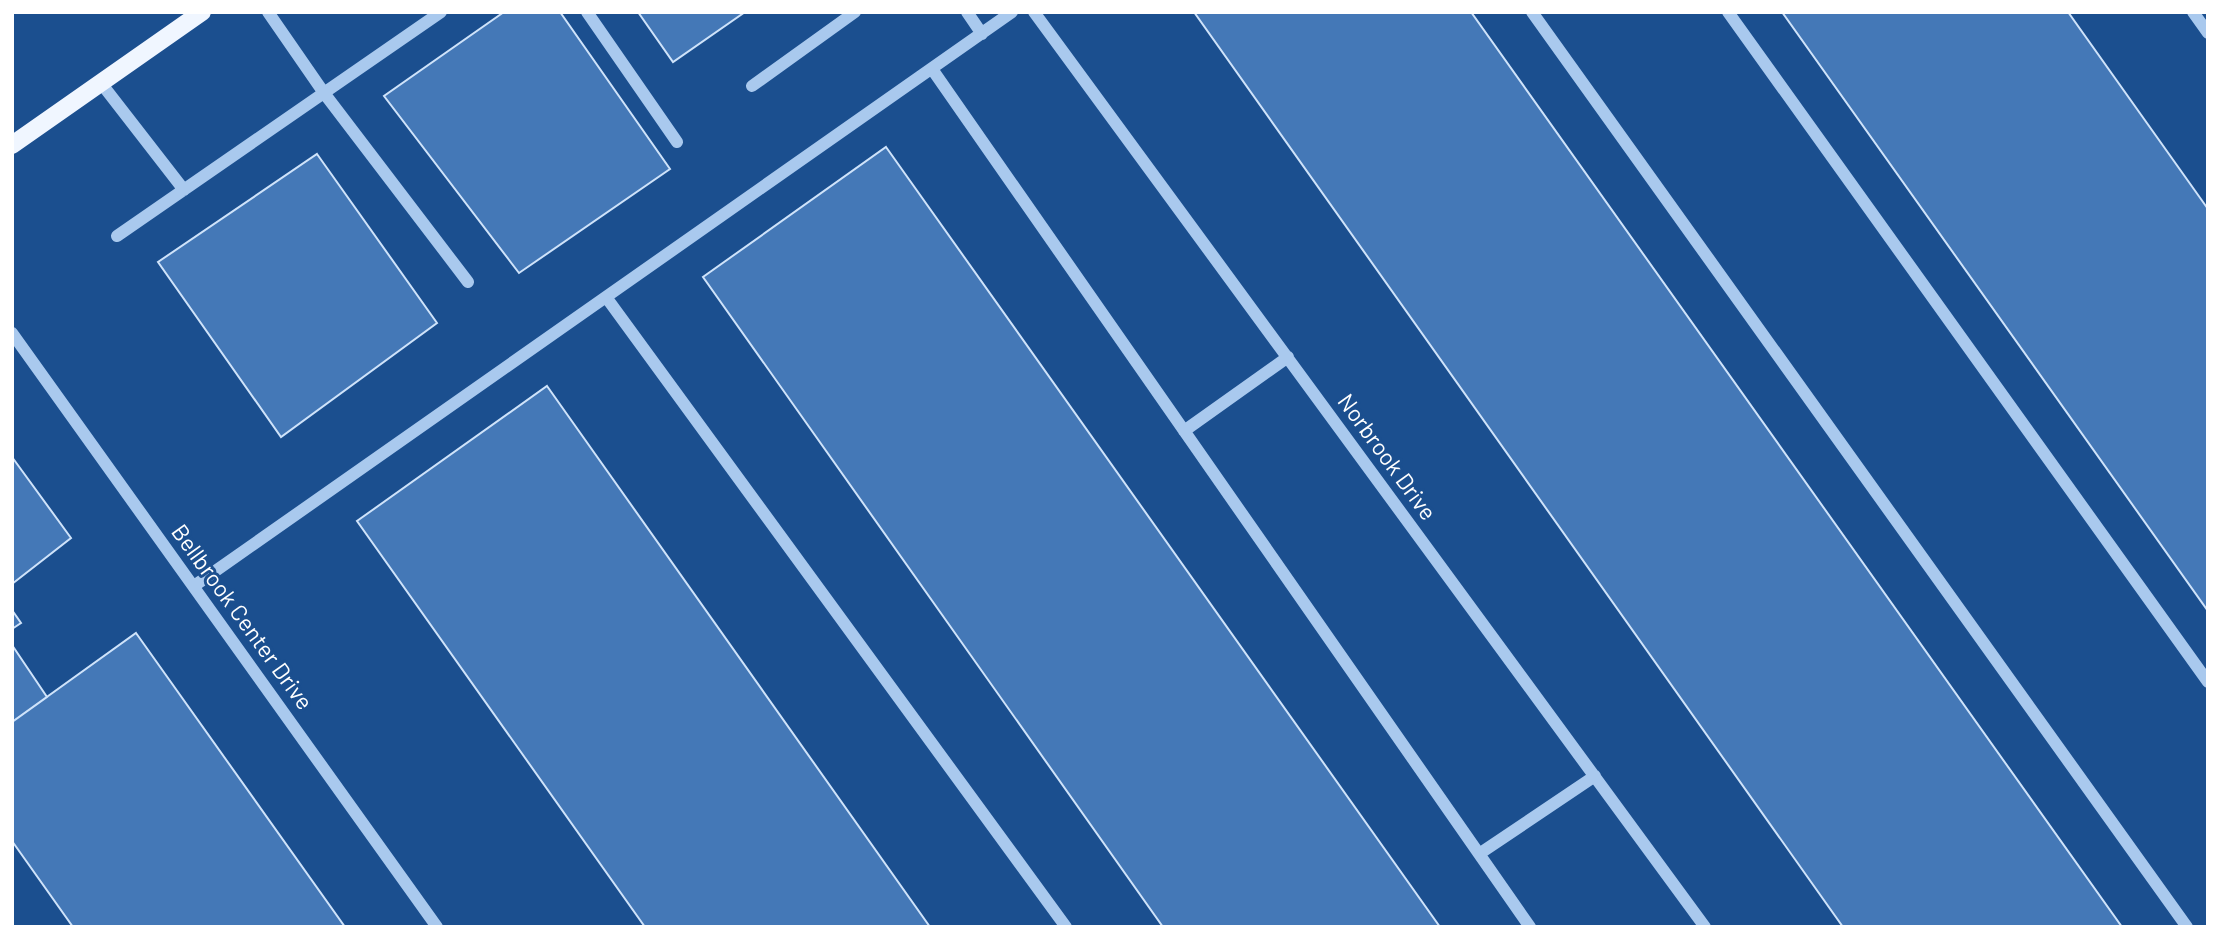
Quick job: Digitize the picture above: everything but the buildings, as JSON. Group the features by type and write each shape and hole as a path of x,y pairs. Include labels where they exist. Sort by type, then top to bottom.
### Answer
{"main road":[{"path":"12,145 201,12"}],"street":[{"path":"268,12 324,93 468,282"},
{"path":"117,236 441,12"},
{"path":"587,12 677,142"},
{"path":"752,86 855,12"},
{"path":"967,12 982,34"},
{"path":"194,586 1012,12"},
{"name":"Norbrook Drive","path":"1034,12 1705,927"},
{"path":"1532,12 2187,927"},
{"path":"1728,12 2208,682"},
{"path":"2193,12 2208,33"},
{"path":"932,69 1530,927"},
{"path":"101,83 184,190"},
{"path":"606,297 1066,927"},
{"name":"Bellbrook Center Drive","path":"12,333 437,927"},
{"path":"1184,431 1287,357"},
{"path":"1479,854 1595,776"}]}
